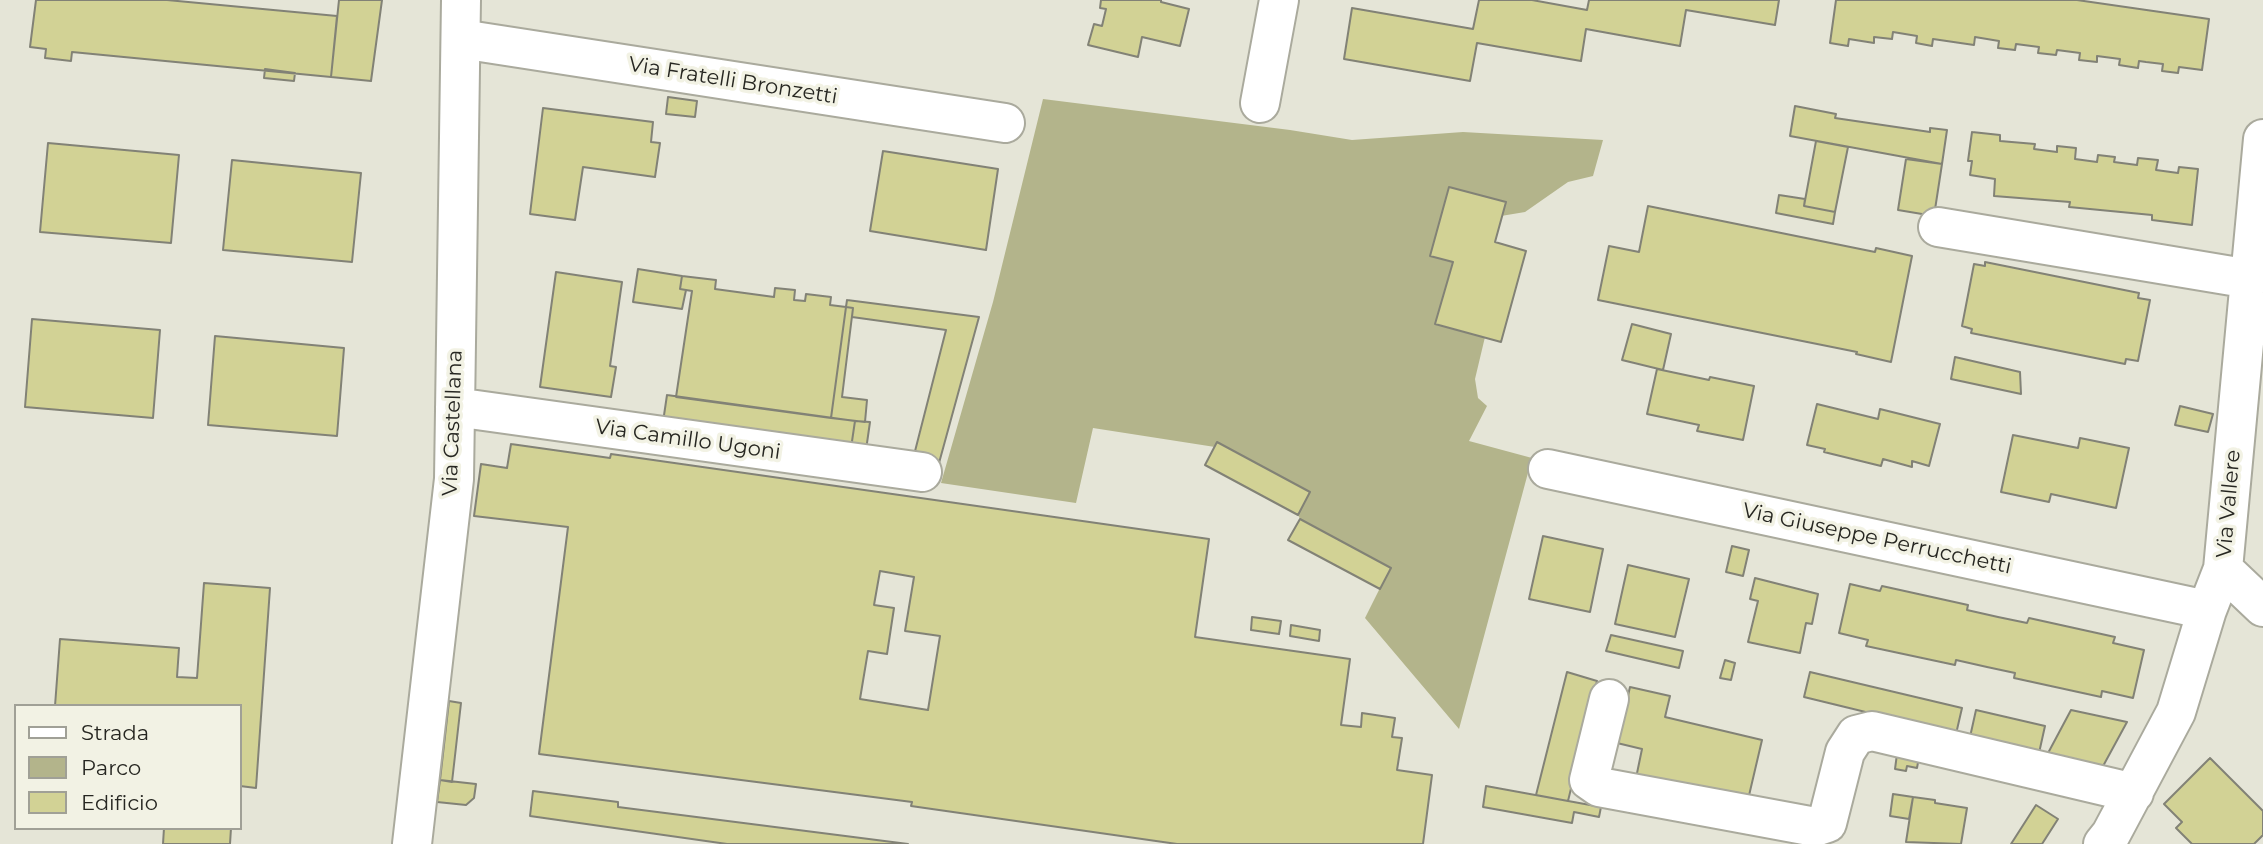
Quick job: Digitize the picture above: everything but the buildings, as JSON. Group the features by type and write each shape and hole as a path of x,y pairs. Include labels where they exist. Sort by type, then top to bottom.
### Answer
{"street":[{"name":"Via Castellana","path":"412,844 454,479 461,0"},
{"path":"1260,103 1279,0"},
{"name":"Via Fratelli Bronzetti","path":"461,39 1005,123"},
{"name":"Via Vallere","path":"2112,841 2176,712 2207,610 2223,569 2255,270 2263,139"},
{"path":"1938,227 2255,270"},
{"name":"Via Camillo Ugoni","path":"455,407 922,472"},
{"name":"Via Giuseppe Perrucchetti","path":"1548,469 2207,610"},
{"path":"2223,569 2263,607"},
{"path":"1609,699 1589,780 1599,787 1801,825 1815,827 1827,823 1845,752 1856,735 1872,731 2134,793"}],"green space":[{"path":"1043,99 1352,140 1463,132 1603,140 1593,176 1568,182 1525,212 1501,216 1505,202 1449,187 1430,255 1453,262 1436,323 1485,337 1475,379 1478,398 1487,406 1469,441 1532,458 1459,729 1365,618 1390,568 1300,519 1298,515 1310,492 1217,443 1215,447 1093,428 1076,503 941,483 993,302"}]}
